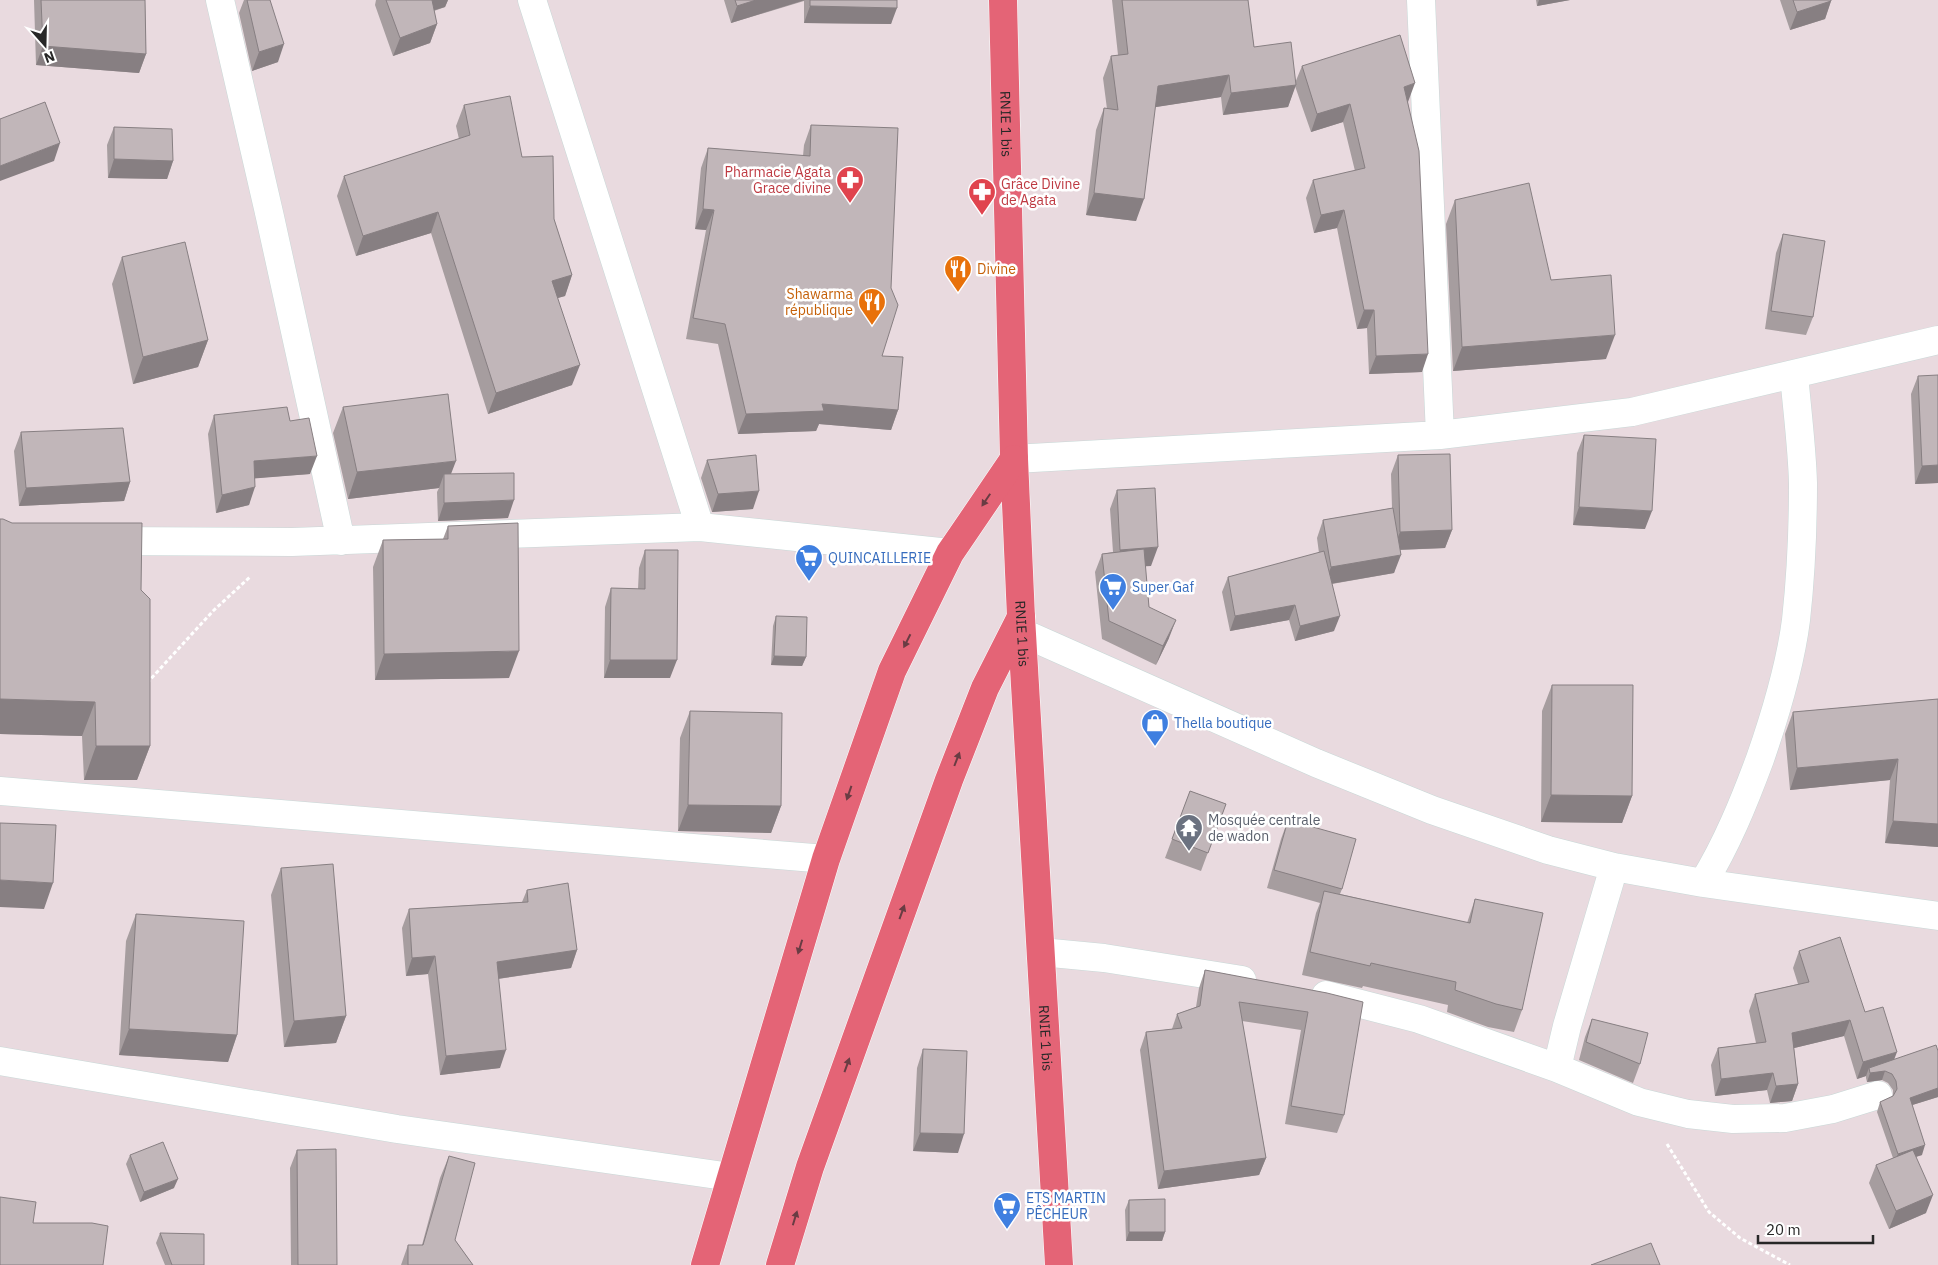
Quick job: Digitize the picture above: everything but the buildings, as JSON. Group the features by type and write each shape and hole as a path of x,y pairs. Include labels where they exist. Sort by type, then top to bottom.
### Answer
{"main road":[{"name":"RNIE 1 bis","path":"1002,0 1014,459 1040,952 1059,1265"},
{"path":"705,1265 826,860 892,671 950,554 1014,459"},
{"path":"780,1265 810,1167 949,780 985,688 1022,625"}],"street":[{"path":"220,0 270,216 341,541"},
{"path":"532,0 700,527"},
{"path":"1421,0 1440,435"},
{"path":"1014,459 1440,435 1632,412 1938,340"},
{"path":"1704,883 1726,842 1748,791 1780,698 1796,620 1801,552 1803,482 1794,374"},
{"path":"78,541 341,541 700,527 950,554"},
{"path":"1022,625 1316,763 1423,806 1548,850 1614,867 1704,883 1938,916"},
{"path":"0,791 826,860"},
{"path":"1557,1068 1567,1026 1614,867"},
{"path":"1040,952 1152,965 1266,984"},
{"path":"1304,991 1419,1019 1557,1068 1639,1102 1688,1114 1733,1119 1785,1118 1833,1109 1878,1095"},
{"path":"0,1061 397,1130 731,1177"}],"path":[{"path":"145,685 213,611 255,572 292,542"},
{"path":"1639,1102 1679,1162 1709,1212 1740,1238 1790,1265"}],"place":[{"name":"Pharmacie Agata Grace divine","path":"850,204"},
{"name":"Grâce Divine de Agata","path":"982,216"},
{"name":"Divine","path":"958,293"},
{"name":"Shawarma république","path":"872,326"},
{"name":"QUINCAILLERIE","path":"809,582"},
{"name":"Super Gaf","path":"1113,611"},
{"name":"Thella boutique","path":"1155,747"},
{"name":"Mosquée centrale de wadon","path":"1189,852"},
{"name":"ETS MARTIN PÊCHEUR","path":"1007,1230"}]}
